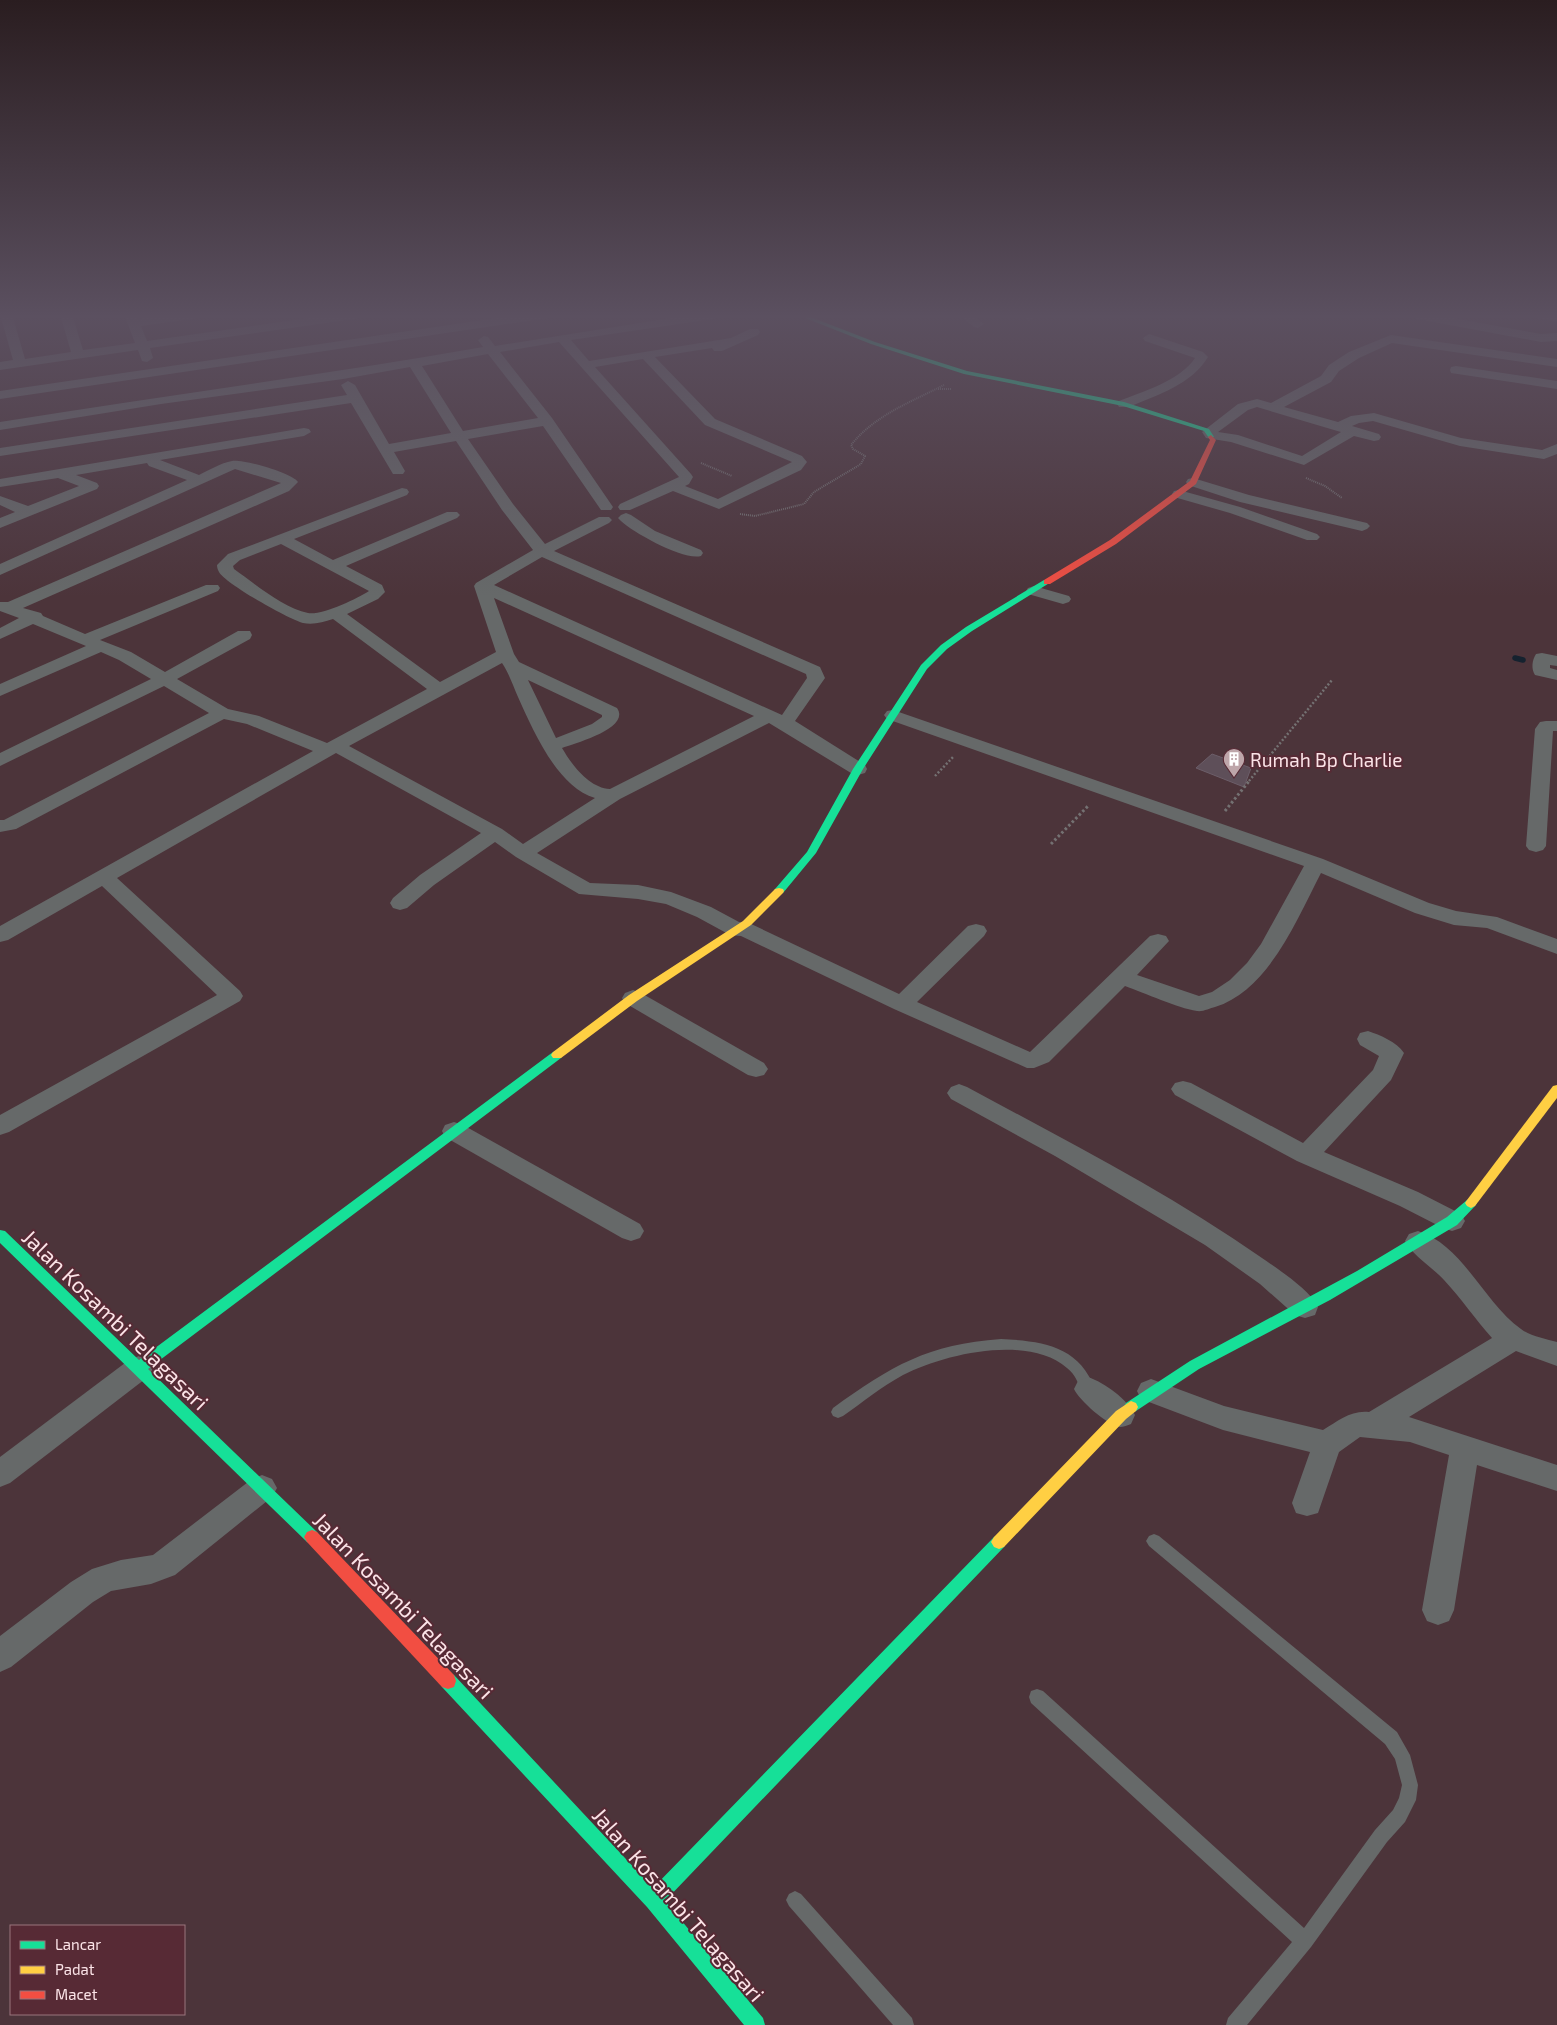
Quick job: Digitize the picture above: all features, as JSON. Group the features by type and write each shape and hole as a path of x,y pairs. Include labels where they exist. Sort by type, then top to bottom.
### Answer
{"street":[{"path":"0,426 68,408"},
{"path":"163,408 175,452"},
{"path":"0,452 285,408"},
{"path":"361,408 398,470"},
{"path":"443,408 523,528 543,552 814,671 816,678 777,720 613,795 523,853"},
{"path":"537,408 605,513"},
{"path":"482,586 527,559 543,552 605,513 625,513 673,486 684,482 686,477 624,408"},
{"path":"673,486 719,505 755,485 796,467 800,463 800,461 710,422 697,408"},
{"path":"1139,408 1172,418 1210,433 1229,437 1304,461 1356,420 1374,417 1460,442 1544,455 1557,448"},
{"path":"1210,433 1244,408"},
{"path":"1278,408 1374,437"},
{"path":"385,449 547,421"},
{"path":"0,523 92,486 150,460 175,452 303,431"},
{"path":"0,1474 633,998 739,929 764,907 799,870 811,853 858,769 924,668 944,647 969,629 1127,533 1179,494 1193,482 1212,442 1210,433"},
{"path":"0,483 150,460 200,480"},
{"path":"0,570 200,480 238,465 291,482 284,488 5,606"},
{"path":"59,473 92,486"},
{"path":"1193,482 1245,499 1362,526"},
{"path":"282,538 376,588 377,592 334,612 313,619 290,614 226,571 224,565 234,557 282,538 402,492"},
{"path":"1179,494 1312,537"},
{"path":"0,500 27,511"},
{"path":"625,513 633,525 696,553"},
{"path":"334,565 452,515"},
{"path":"482,586 509,660 551,746 582,784 599,794 613,795"},
{"path":"482,586 777,720 858,769"},
{"path":"0,691 93,643 212,588"},
{"path":"1034,590 1063,599"},
{"path":"5,606 125,656 222,713 253,720 332,748 496,833 523,853 586,889 638,892 671,899 704,912 1027,1060 1034,1060 1041,1056 1158,941"},
{"path":"334,612 440,690"},
{"path":"0,634 35,617"},
{"path":"0,760 165,679 244,635"},
{"path":"1557,661 1542,658 1541,670 1557,675"},
{"path":"0,935 332,748 440,690 509,660"},
{"path":"509,660 611,712 611,719 598,728 551,746"},
{"path":"0,826 9,825 222,713"},
{"path":"893,715 1316,863 1422,908 1458,919 1490,922 1557,947"},
{"path":"1536,846 1544,730 1548,726 1557,726"},
{"path":"400,902 426,880 496,833"},
{"path":"1121,977 1199,1004 1212,1002 1228,994 1249,976 1263,960 1316,863"},
{"path":"0,1126 232,996 103,876"},
{"path":"902,1004 976,931"},
{"path":"633,998 756,1069"},
{"path":"1306,1154 1334,1128 1383,1074 1392,1053 1368,1039"},
{"path":"1183,1090 1260,1132 1409,1199 1452,1221"},
{"path":"653,1901 1122,1415 1151,1391 1178,1374 1305,1307 1452,1221 1465,1210 1557,1091"},
{"path":"959,1093 1064,1150 1214,1238 1269,1277 1305,1307"},
{"path":"454,1131 631,1231"},
{"name":"Jalan Kosambi Telagasari","path":"0,1235 320,1545 653,1901 756,2025"},
{"path":"1418,1241 1455,1274 1501,1329 1513,1339 1557,1354"},
{"path":"1373,1425 1513,1339"},
{"path":"1088,1389 1122,1415"},
{"path":"1151,1391 1224,1418 1327,1444"},
{"path":"1307,1503 1327,1444 1353,1426 1362,1424 1410,1430 1557,1478"},
{"path":"1438,1610 1465,1448"},
{"path":"0,1656 82,1592 103,1579 121,1574 150,1570 164,1565 262,1488"}],"lane":[{"path":"838,1412 882,1380 916,1363 973,1346 1027,1346 1059,1354 1078,1369 1085,1379 1088,1389"},
{"path":"1154,1541 1379,1726 1391,1738 1402,1755 1410,1785 1407,1800 1399,1816 1375,1844 1305,1941 1235,2025"},
{"path":"1037,1697 1305,1941"},
{"path":"795,1900 905,2025"}],"path":[{"path":"719,505 752,517 802,506 814,492 861,464 865,456 853,449 851,445 870,426 902,408"},
{"path":"658,447 755,485"},
{"path":"1304,461 1293,470 1295,474 1325,486 1342,498"},
{"path":"1211,826 1332,680"},
{"path":"1051,844 1106,789"}],"building":[{"name":"Rumah Bp Charlie","path":"1212,754 1251,768 1244,787 1196,768"}],"waterway":[{"path":"1515,658 1523,660"}],"traffic: fast":[{"path":"1138,408 1207,430 1211,437"},
{"path":"779,891 811,853 858,769 924,667 944,647 969,629 1047,582"},
{"path":"139,1368 557,1055"},
{"path":"1131,1407 1194,1365 1362,1275 1452,1221 1471,1203"},
{"path":"0,1235 312,1537"},
{"path":"653,1901 999,1542"},
{"path":"448,1681 653,1901 756,2025"}],"traffic: slow":[{"path":"557,1055 633,998 747,923 779,891"},
{"path":"1471,1203 1557,1089"},
{"path":"999,1542 1121,1415 1131,1407"}],"traffic: jam":[{"path":"1047,582 1113,542 1193,482 1213,440 1211,437"},
{"path":"312,1537 448,1681"}],"place":[{"name":"Rumah Bp Charlie","path":"1234,778"}]}
